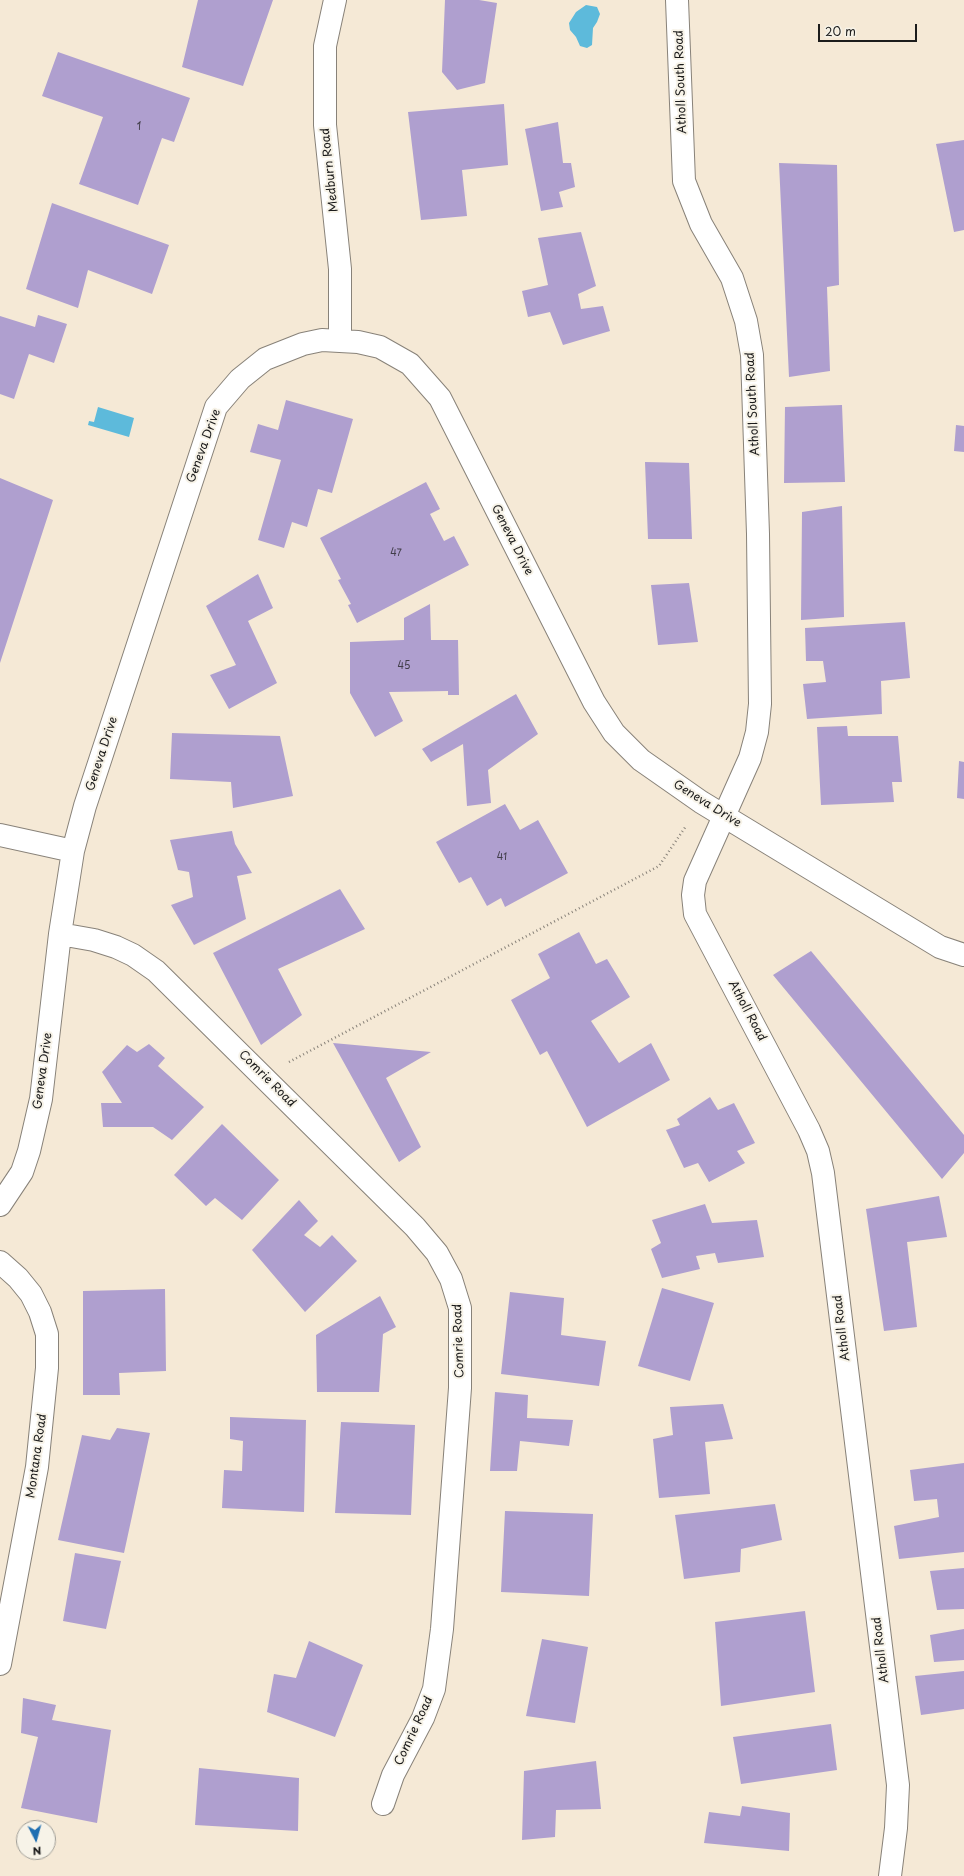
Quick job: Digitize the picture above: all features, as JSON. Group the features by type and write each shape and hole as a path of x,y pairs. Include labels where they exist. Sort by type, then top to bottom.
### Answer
{"street":[{"name":"Medburn Road","path":"335,0 325,46 325,125 340,269 340,340"},
{"name":"Atholl South Road","path":"678,0 684,181 701,224 732,278 746,321 752,355 758,534 760,704 757,732 750,758 723,815"},
{"name":"Geneva Drive","path":"0,1205 22,1172 36,1124 41,1099 60,934 73,851 85,806 216,407 240,379 265,359 303,344 322,340 340,340 380,347 410,364 440,398 594,702 614,733 640,760 701,802 940,946 964,955"},
{"name":"Atholl Road","path":"723,815 695,881 693,895 695,914 809,1130 818,1151 823,1173 898,1785 896,1828 890,1876"},
{"path":"0,835 73,851"},
{"name":"Comrie Road","path":"60,934 94,940 116,948 133,955 162,976 415,1228 437,1253 451,1279 460,1308 460,1396 442,1629 434,1689 422,1718 393,1775 383,1804"},
{"name":"Montana Road","path":"0,1262 18,1278 31,1294 40,1312 47,1334 48,1368 37,1467 0,1664"}],"path":[{"path":"263,1075 659,866 701,802"}],"water":[{"path":"586,5 597,7 600,14 593,28 592,45 587,48 580,46 576,37 570,30 569,23 576,12"},
{"path":"98,407 134,418 129,437 88,425 89,421 94,422"}],"building":[{"path":"198,0 273,0 243,86 182,67"},
{"path":"445,0 479,0 497,3 485,83 457,90 442,72"},
{"path":"58,52 190,98 174,142 162,138 138,205 79,184 103,117 42,96"},
{"path":"504,104 508,165 462,170 467,216 421,220 408,112"},
{"path":"558,122 563,163 571,163 575,187 559,192 563,207 541,211 525,129"},
{"path":"964,140 964,230 954,232 936,144"},
{"path":"779,163 837,165 839,285 827,287 830,371 789,377"},
{"path":"52,203 169,245 152,294 88,270 78,308 26,289"},
{"path":"581,232 596,286 578,294 581,309 603,306 610,331 563,345 550,312 528,317 522,291 548,285 538,238"},
{"path":"38,315 67,324 54,363 29,354 14,399 0,394 0,316 35,327"},
{"path":"286,400 353,419 332,493 318,489 307,527 292,522 284,548 258,540 281,460 250,452 258,424 278,430"},
{"path":"842,405 845,482 784,483 785,407"},
{"path":"956,425 964,426 964,452 954,451"},
{"path":"645,462 689,463 692,539 648,539"},
{"path":"0,478 53,500 0,663"},
{"path":"426,482 440,509 430,514 444,541 454,536 469,565 357,623 348,605 351,604 338,580 341,579 320,538"},
{"path":"842,506 844,617 801,620 802,512"},
{"path":"258,574 273,608 248,621 277,683 229,709 210,675 236,665 206,606"},
{"path":"689,583 698,642 658,645 651,585"},
{"path":"430,604 431,640 458,640 459,695 448,695 448,691 389,692 403,721 375,737 350,693 350,642 404,640 404,618"},
{"path":"905,622 910,678 881,681 882,714 807,719 803,684 826,682 823,661 806,661 805,628"},
{"path":"516,694 538,734 488,770 491,803 467,806 463,744 431,762 422,749"},
{"path":"847,726 848,736 898,736 902,782 892,782 894,802 821,805 817,727"},
{"path":"172,733 280,736 293,796 233,808 231,782 170,779"},
{"path":"959,761 964,762 964,799 957,798"},
{"path":"505,804 520,830 538,820 568,873 505,907 501,898 487,906 471,877 459,883 436,842"},
{"path":"232,831 235,844 252,873 237,876 246,919 194,945 171,905 193,897 189,872 178,870 170,840"},
{"path":"340,889 365,929 278,969 302,1015 261,1045 213,953"},
{"path":"579,932 596,964 607,959 630,997 591,1021 619,1063 651,1043 670,1080 587,1127 547,1051 540,1055 511,1000 550,978 538,954"},
{"path":"811,951 964,1135 964,1153 942,1179 773,975"},
{"path":"333,1043 431,1052 386,1078 421,1147 399,1162"},
{"path":"149,1044 165,1058 158,1066 204,1107 172,1140 153,1127 103,1127 101,1103 122,1103 102,1072 127,1045 137,1052"},
{"path":"710,1097 718,1110 734,1103 755,1143 737,1151 745,1163 709,1182 698,1163 684,1168 666,1130 680,1125 677,1119"},
{"path":"222,1124 279,1180 242,1220 215,1198 206,1206 174,1175"},
{"path":"939,1196 947,1237 907,1242 917,1327 884,1331 866,1209"},
{"path":"299,1200 318,1221 304,1235 320,1247 332,1235 357,1261 305,1312 252,1250"},
{"path":"705,1204 712,1223 757,1220 764,1257 718,1263 715,1253 696,1256 700,1269 662,1278 651,1249 661,1243 652,1220"},
{"path":"662,1288 714,1303 690,1381 638,1366"},
{"path":"165,1289 166,1371 119,1373 120,1395 83,1395 83,1291"},
{"path":"510,1292 564,1298 561,1335 606,1341 599,1386 501,1374"},
{"path":"380,1296 396,1327 383,1334 379,1392 317,1392 316,1335"},
{"path":"495,1392 528,1395 527,1418 573,1420 569,1446 520,1441 517,1471 490,1471"},
{"path":"723,1404 733,1439 705,1442 710,1494 659,1498 653,1439 673,1435 670,1407"},
{"path":"230,1417 306,1420 304,1512 222,1508 224,1470 242,1471 243,1441 230,1439"},
{"path":"341,1422 415,1425 411,1515 335,1513"},
{"path":"117,1428 150,1433 124,1553 58,1540 82,1435 110,1440"},
{"path":"964,1463 964,1552 899,1559 894,1526 939,1517 937,1499 914,1501 910,1470"},
{"path":"775,1504 782,1540 741,1549 740,1572 684,1579 675,1515"},
{"path":"505,1511 593,1514 589,1596 501,1592"},
{"path":"75,1553 121,1561 106,1629 63,1621"},
{"path":"964,1568 964,1609 937,1610 930,1571"},
{"path":"805,1611 815,1692 721,1706 715,1622"},
{"path":"964,1629 964,1660 934,1662 930,1635"},
{"path":"542,1639 588,1647 575,1723 526,1716"},
{"path":"309,1641 363,1665 335,1737 267,1712 274,1674 296,1678"},
{"path":"964,1671 964,1709 921,1715 915,1676"},
{"path":"23,1698 56,1705 52,1720 111,1730 97,1823 21,1808 38,1737 21,1733"},
{"path":"831,1724 837,1770 741,1784 733,1737"},
{"path":"596,1761 601,1809 556,1810 555,1837 522,1840 524,1771"},
{"path":"199,1768 299,1778 298,1831 195,1825"},
{"path":"742,1806 790,1813 789,1851 704,1843 709,1812 740,1816"}]}
